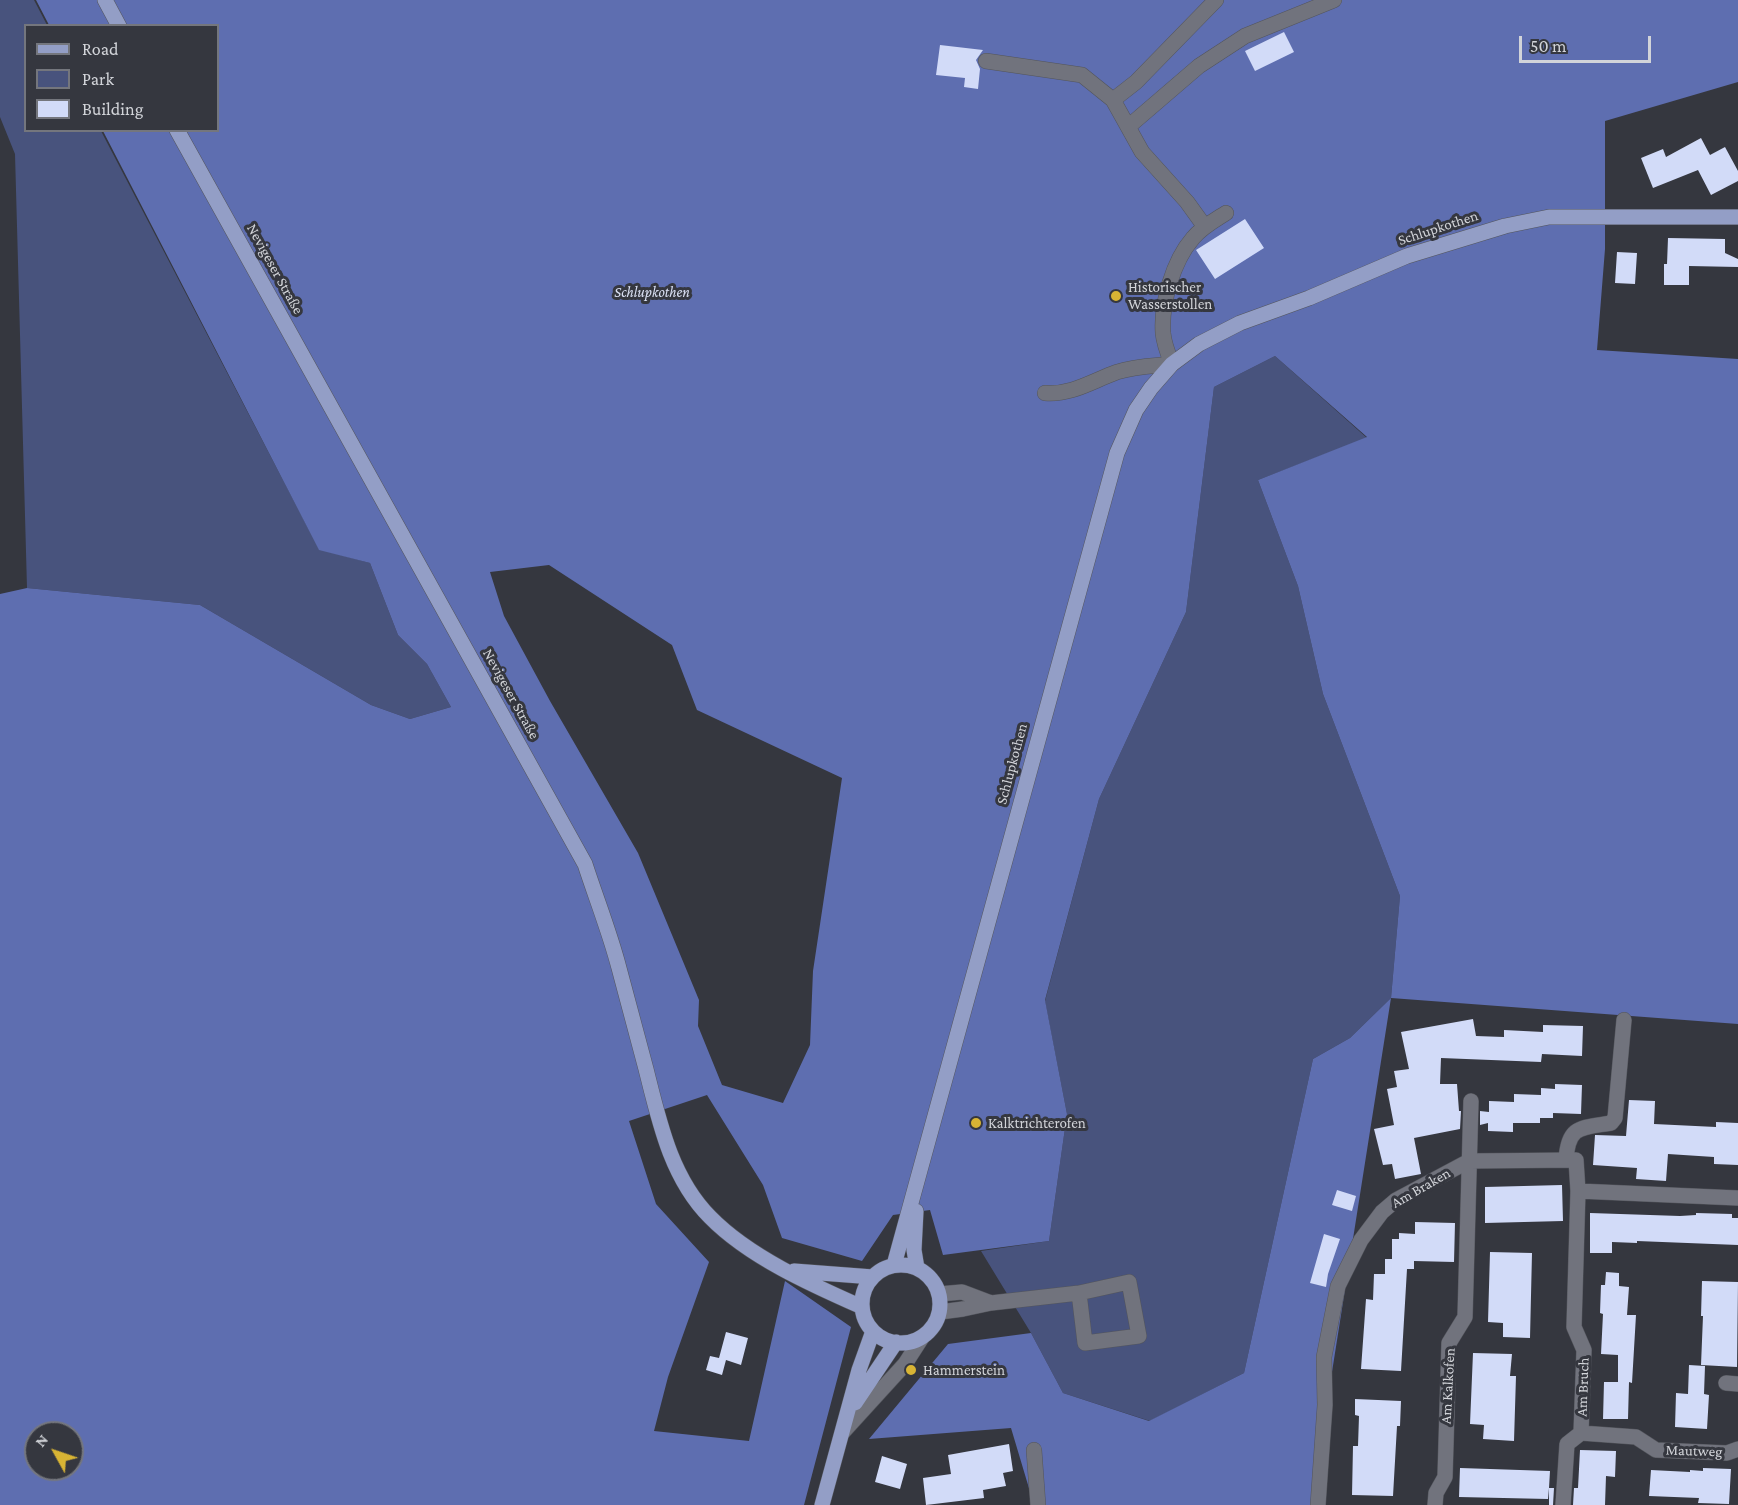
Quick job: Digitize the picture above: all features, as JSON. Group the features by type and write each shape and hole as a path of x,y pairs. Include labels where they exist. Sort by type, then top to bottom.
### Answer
{"main road":[{"path":"105,0 118,24"},
{"name":"Nevigeser Straße","path":"178,132 585,864 616,957 661,1129 679,1173 692,1196 710,1218 742,1244 785,1270 811,1277 867,1277"},
{"name":"Schlupkothen","path":"894,1265 1117,453 1136,410 1151,388 1172,364 1199,344 1240,323 1309,298 1407,256 1505,226 1549,218 1738,217"},
{"name":"Schlupkothen","path":"916,1188 914,1250 917,1268"},
{"path":"894,1265 917,1268 935,1283 939,1294 940,1312 934,1326 923,1336 910,1342 888,1340 873,1331 858,1305 867,1284 867,1277 894,1265"},
{"name":"Nevigeser Straße","path":"811,1277 858,1305"},
{"path":"822,1505 859,1370 873,1331"},
{"path":"848,1413 896,1342"}],"street":[{"path":"1113,100 1144,74 1216,0"},
{"path":"1128,127 1199,66 1245,36 1334,0"},
{"path":"986,61 1082,75 1113,100 1142,152 1187,202 1205,226"},
{"path":"1045,393 1059,394 1072,391 1134,367 1172,364 1165,346 1163,319 1171,282 1185,248 1205,226 1226,213"},
{"path":"1624,1020 1615,1118 1611,1123 1577,1130 1567,1143 1566,1160 1576,1160 1578,1191 1738,1198"},
{"name":"Am Kalkofen","path":"1435,1505 1436,1493 1445,1477 1449,1342 1466,1317 1471,1101"},
{"name":"Am Braken","path":"1318,1505 1325,1405 1324,1357 1338,1286 1361,1240 1382,1212 1396,1200 1469,1161 1566,1160"},
{"name":"Am Bruch","path":"1563,1505 1567,1444 1581,1433 1584,1350 1574,1327 1578,1191"},
{"path":"940,1312 991,1303 1078,1293 1129,1282 1139,1336 1085,1343 1078,1293"},
{"path":"939,1294 962,1292 991,1303"},
{"path":"843,1432 905,1364 923,1336"},
{"name":"Mautweg","path":"1581,1433 1636,1437 1656,1450 1727,1453 1738,1449"},
{"path":"1034,1450 1038,1505"}],"green space":[{"path":"0,0 34,0 46,24 24,24 24,132 102,132 319,549 370,563 398,635 427,664 451,707 410,719 371,705 200,605 27,588 15,154 0,117"},
{"path":"36,0 1738,0 1738,82 1605,121 1605,249 1597,350 1738,359 1738,1024 1391,998 1400,896 1323,694 1298,586 1258,480 1367,437 1275,356 1214,387 1186,612 1099,799 1045,1000 1067,1114 1049,1241 943,1255 930,1210 893,1215 862,1261 782,1238 763,1185 707,1095 629,1121 656,1204 709,1262 668,1377 654,1431 749,1441 785,1281 851,1327 804,1505 0,1505 0,594 27,588 200,605 371,705 410,719 451,707 427,664 398,635 370,563 319,550 104,132 219,132 219,24 48,24","holes":["549,565 672,645 697,710 842,778 813,971 810,1045 783,1103 722,1085 698,1026 699,1000 638,853 504,616 490,572"]},
{"path":"1275,356 1367,438 1258,480 1298,586 1323,694 1400,896 1391,998 1350,1038 1313,1059 1244,1373 1150,1421 1063,1393 1031,1333 981,1251 1049,1241 1067,1114 1045,1001 1099,799 1186,612 1214,387"},
{"path":"1391,998 1311,1505 1034,1505 1011,1428 869,1439 948,1344 1031,1333 1063,1393 1149,1421 1244,1373 1313,1059 1350,1038"}],"building":[{"path":"1284,32 1294,52 1255,71 1245,51"},
{"path":"940,45 983,50 976,60 980,69 978,89 964,87 965,78 936,75"},
{"path":"1701,138 1710,155 1725,147 1738,171 1738,181 1711,195 1698,170 1653,188 1641,158 1663,149 1666,157"},
{"path":"1245,219 1264,248 1215,279 1196,250"},
{"path":"1668,238 1725,239 1725,253 1738,259 1738,267 1689,266 1689,285 1664,285"},
{"path":"1617,252 1637,253 1635,284 1615,283"},
{"path":"1473,1019 1476,1036 1504,1037 1504,1030 1543,1032 1543,1025 1583,1026 1582,1056 1542,1054 1541,1062 1441,1058 1440,1084 1457,1084 1459,1111 1461,1111 1460,1129 1414,1138 1421,1174 1395,1179 1392,1164 1383,1165 1374,1129 1394,1125 1387,1089 1397,1087 1394,1071 1409,1069 1401,1032"},
{"path":"1555,1084 1582,1085 1581,1114 1553,1113 1553,1118 1540,1118 1540,1123 1513,1123 1513,1132 1488,1131 1488,1123 1480,1125 1480,1111 1489,1112 1489,1101 1514,1102 1514,1094 1541,1095 1541,1088 1555,1089"},
{"path":"1629,1100 1655,1101 1654,1124 1716,1127 1716,1122 1738,1123 1738,1165 1714,1164 1714,1157 1668,1154 1666,1181 1636,1179 1637,1168 1593,1165 1595,1135 1626,1136"},
{"path":"1562,1185 1563,1221 1485,1223 1485,1187"},
{"path":"1337,1190 1356,1196 1352,1211 1332,1205"},
{"path":"1590,1213 1680,1216 1696,1215 1696,1213 1732,1214 1732,1218 1738,1218 1738,1245 1612,1242 1612,1253 1590,1253"},
{"path":"1415,1222 1455,1223 1454,1262 1414,1261 1414,1269 1407,1269 1401,1371 1361,1369 1366,1299 1373,1300 1374,1274 1385,1274 1385,1259 1392,1259 1392,1239 1399,1239 1399,1233 1415,1234"},
{"path":"1324,1234 1340,1239 1326,1287 1310,1283"},
{"path":"1490,1252 1532,1253 1530,1338 1503,1337 1503,1323 1488,1322"},
{"path":"1606,1272 1619,1273 1619,1286 1629,1287 1627,1315 1636,1315 1632,1383 1629,1382 1628,1419 1603,1419 1604,1382 1618,1382 1618,1355 1601,1354 1603,1314 1600,1313 1601,1285 1605,1285"},
{"path":"1702,1281 1738,1282 1737,1367 1701,1365"},
{"path":"726,1332 748,1338 741,1365 726,1360 722,1375 706,1370 710,1356 719,1358"},
{"path":"1473,1353 1512,1354 1510,1376 1516,1376 1514,1441 1483,1439 1484,1425 1470,1424"},
{"path":"1689,1365 1705,1366 1704,1394 1709,1395 1707,1429 1675,1427 1676,1393 1688,1394"},
{"path":"1355,1399 1401,1401 1400,1426 1397,1426 1393,1496 1352,1495 1353,1446 1358,1446 1359,1416 1355,1415"},
{"path":"1009,1444 1013,1471 1003,1473 1006,1486 983,1490 984,1498 926,1505 923,1478 951,1474 948,1455"},
{"path":"1580,1450 1616,1451 1615,1477 1606,1476 1605,1505 1573,1505 1574,1488 1578,1488"},
{"path":"882,1456 907,1464 900,1489 875,1482"},
{"path":"1460,1468 1550,1471 1548,1499 1459,1497"},
{"path":"1703,1468 1731,1469 1729,1504 1698,1503 1699,1498 1649,1496 1651,1470 1690,1472 1690,1470 1703,1471"},
{"path":"1549,1488 1554,1488 1553,1505 1549,1505"}],"place":[{"name":"Historischer Wasserstollen","path":"1116,296"},
{"name":"Kalktrichterofen","path":"976,1123"},
{"name":"Hammerstein","path":"911,1370"}]}
